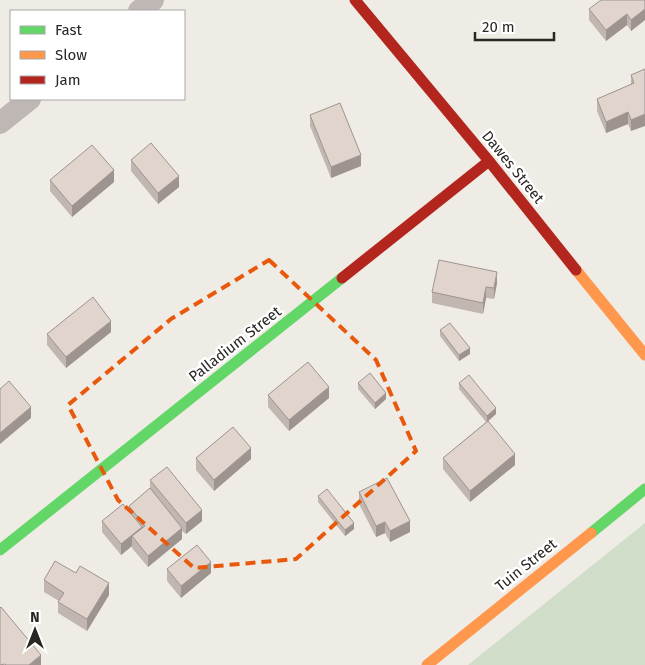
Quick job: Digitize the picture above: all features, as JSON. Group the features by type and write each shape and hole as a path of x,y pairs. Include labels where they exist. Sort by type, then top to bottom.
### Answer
{"street":[{"path":"140,10 152,0"},
{"name":"Dawes Street","path":"355,0 489,161 645,355"},
{"path":"0,123 29,100"},
{"name":"Palladium Street","path":"0,550 489,161"},
{"name":"Tuin Street","path":"427,665 645,489"}],"highlighted area":[{"path":"269,260 376,360 416,451 296,559 194,568 118,500 68,405 171,319"}],"green space":[{"path":"645,523 645,665 468,665"}],"building":[{"path":"601,0 645,0 645,9 631,20 627,14 606,30 589,9"},
{"path":"645,69 645,114 631,120 628,112 606,122 597,99 634,83 631,75"},
{"path":"340,103 361,155 331,167 310,115"},
{"path":"151,143 179,176 158,193 131,160"},
{"path":"92,145 114,170 72,206 50,180"},
{"path":"439,260 497,272 494,288 486,287 483,303 432,292"},
{"path":"93,297 111,321 66,357 47,334"},
{"path":"450,323 470,348 459,355 440,330"},
{"path":"308,362 329,387 289,420 268,395"},
{"path":"370,373 386,393 375,403 358,383"},
{"path":"469,375 496,408 487,416 459,383"},
{"path":"9,381 31,407 0,433 0,389"},
{"path":"488,421 515,454 470,491 443,458"},
{"path":"233,427 251,448 214,480 196,458"},
{"path":"167,467 202,510 186,523 150,480"},
{"path":"387,478 410,521 390,531 385,522 376,526 359,492"},
{"path":"150,488 182,528 148,556 132,536 145,526 129,506"},
{"path":"327,489 354,523 345,530 318,496"},
{"path":"123,504 142,527 121,544 102,521"},
{"path":"197,545 211,562 181,586 167,569"},
{"path":"55,561 76,573 80,566 109,583 87,619 58,602 64,593 44,580"},
{"path":"1,607 41,655 29,665 0,665"}],"traffic: fast":[{"path":"0,550 342,278"},
{"path":"591,533 645,489"}],"traffic: slow":[{"path":"576,270 645,355"},
{"path":"427,665 591,533"}],"traffic: jam":[{"path":"355,0 489,161 576,270"},
{"path":"342,278 489,161"}]}
